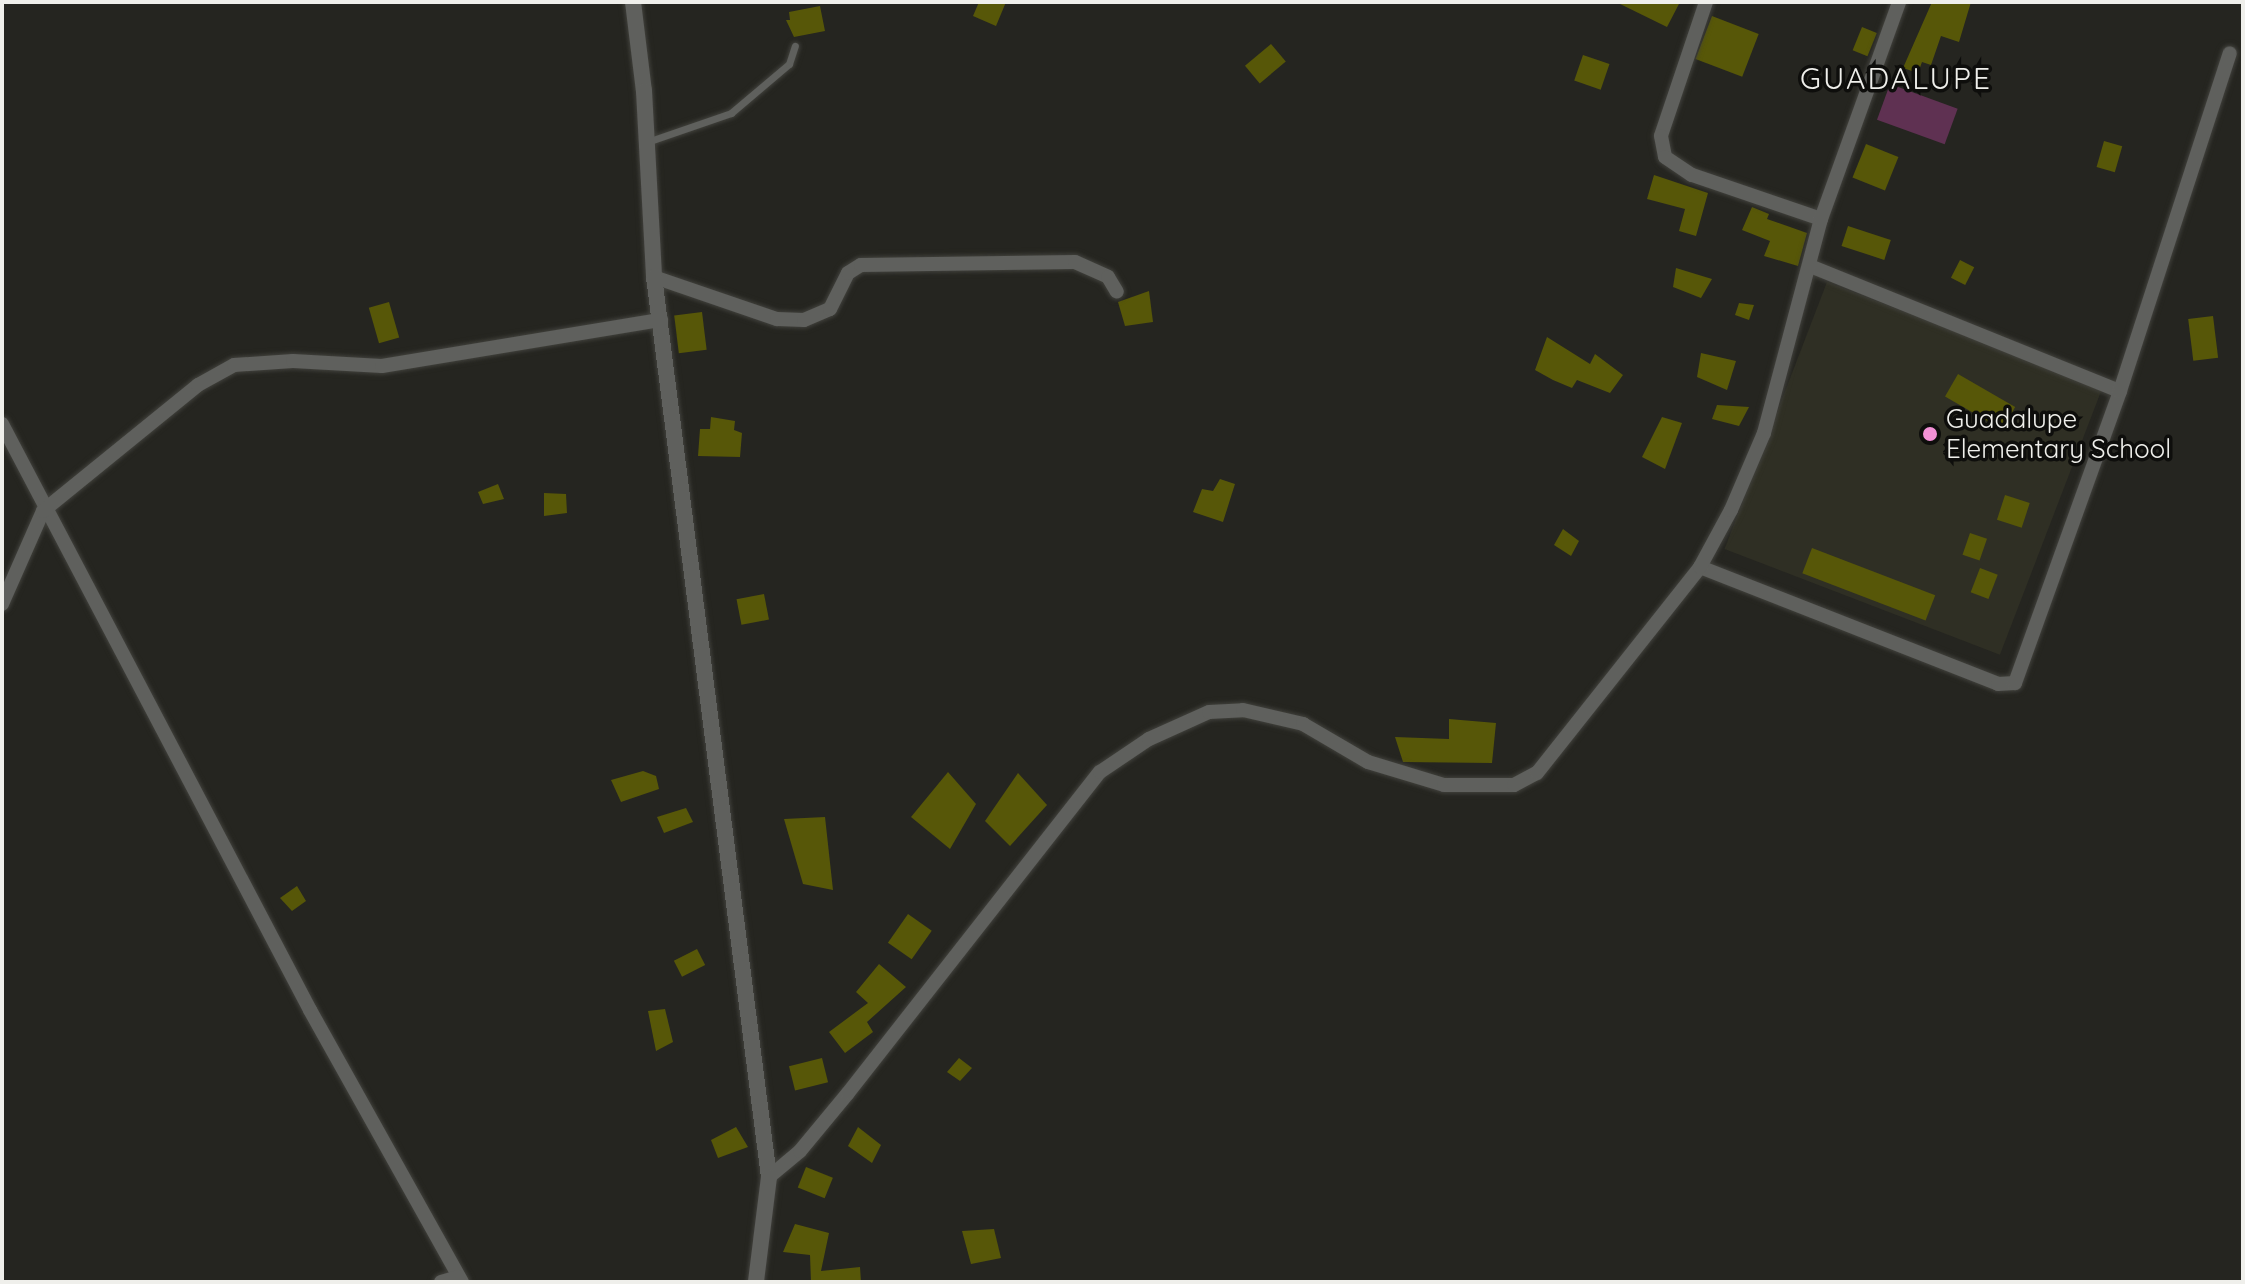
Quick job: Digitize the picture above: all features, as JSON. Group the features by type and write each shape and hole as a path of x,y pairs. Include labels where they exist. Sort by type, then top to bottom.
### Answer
{"street":[{"path":"633,2 647,142 654,277 769,1177 756,1282"},
{"path":"1706,2 1661,136 1665,157 1692,175 1821,219"},
{"path":"769,1177 800,1151 1100,772 1122,755 1209,712 1243,710 1303,724 1343,751 1418,779 1483,788 1514,785 1530,779 1556,751 1700,567 1764,433 1821,219 1899,2"},
{"path":"1700,567 1998,684 2015,683 2120,391 2230,53"},
{"path":"654,277 777,319 804,320 830,309 848,273 861,265 1075,262 1108,277 1117,292"},
{"path":"1810,266 2120,391"},
{"path":"2,604 43,511 198,385 234,365 293,361 382,366 661,320"},
{"path":"2,424 43,511 460,1279 441,1282"}],"lane":[{"path":"647,142 731,113 789,64 795,46"}],"shaded area":[{"path":"1890,84 1958,109 1945,144 1877,120"},
{"name":"Guadalupe Elementary School","path":"1827,282 2102,388 2000,655 1725,549"}],"building":[{"path":"979,2 1006,2 996,26 973,16"},
{"path":"1616,2 1680,2 1667,27"},
{"path":"1932,2 1971,2 1959,42 1941,36 1931,65 1922,62 1918,73 1903,68"},
{"path":"820,6 825,31 794,37 786,20 790,20 789,12"},
{"path":"1712,16 1759,34 1742,77 1696,59"},
{"path":"1862,27 1877,33 1867,56 1853,50"},
{"path":"1271,44 1286,62 1260,83 1245,66"},
{"path":"1583,55 1609,64 1601,90 1574,81"},
{"path":"2104,141 2122,146 2115,172 2097,167"},
{"path":"1866,144 1898,157 1885,190 1853,177"},
{"path":"1654,175 1708,193 1696,236 1679,231 1685,209 1647,199"},
{"path":"1752,207 1769,214 1767,219 1807,233 1798,266 1764,256 1770,241 1742,230"},
{"path":"1848,226 1891,240 1884,260 1842,246"},
{"path":"1960,260 1974,267 1965,285 1951,278"},
{"path":"1676,268 1712,279 1701,298 1673,287"},
{"path":"1149,291 1153,322 1125,326 1118,302"},
{"path":"389,302 399,338 379,343 369,308"},
{"path":"1739,303 1754,305 1749,320 1735,315"},
{"path":"702,312 707,350 679,353 674,315"},
{"path":"2213,316 2218,358 2193,361 2188,319"},
{"path":"1547,337 1590,364 1595,354 1623,375 1610,393 1577,380 1572,388 1553,380 1535,370"},
{"path":"1701,353 1736,361 1727,390 1697,377"},
{"path":"1958,374 2015,407 2002,430 1945,397"},
{"path":"1717,405 1749,407 1739,426 1712,419"},
{"path":"711,417 735,421 734,430 742,433 740,457 698,456 700,429 710,429"},
{"path":"1662,417 1682,423 1665,469 1642,457"},
{"path":"1220,479 1235,484 1223,522 1193,512 1202,489 1213,491"},
{"path":"498,484 504,499 483,504 478,492"},
{"path":"544,493 566,494 567,513 544,516"},
{"path":"2005,495 2030,503 2022,528 1997,520"},
{"path":"1563,529 1579,541 1571,556 1554,545"},
{"path":"1970,533 1987,539 1980,561 1963,555"},
{"path":"1812,548 1935,595 1926,621 1802,573"},
{"path":"1980,568 1998,575 1988,599 1971,592"},
{"path":"764,594 769,620 741,625 737,599"},
{"path":"1449,719 1496,723 1492,763 1403,762 1395,737 1449,739"},
{"path":"643,771 656,776 659,789 621,802 611,780"},
{"path":"948,772 976,804 950,849 911,817"},
{"path":"1018,773 1047,805 1010,846 985,821"},
{"path":"686,808 693,822 664,833 657,817"},
{"path":"825,817 833,890 803,884 784,819"},
{"path":"297,886 306,901 292,911 280,898"},
{"path":"908,914 932,931 912,959 888,943"},
{"path":"697,949 705,965 682,977 674,961"},
{"path":"879,964 906,987 867,1022 873,1032 845,1053 829,1032 868,1003 856,992"},
{"path":"665,1009 673,1042 656,1051 648,1011"},
{"path":"822,1058 828,1082 795,1090 789,1066"},
{"path":"959,1058 972,1068 960,1081 947,1072"},
{"path":"736,1127 748,1147 718,1158 711,1140"},
{"path":"858,1127 881,1145 872,1163 848,1146"},
{"path":"806,1167 833,1178 825,1198 798,1187"},
{"path":"795,1224 829,1233 821,1271 860,1267 861,1282 811,1282 810,1255 783,1252"},
{"path":"994,1229 1001,1258 971,1264 962,1231"}],"place":[{"name":"Guadalupe Elementary School","path":"1930,434"}],"district":[{"name":"GUADALUPE","path":"1896,78"}]}
